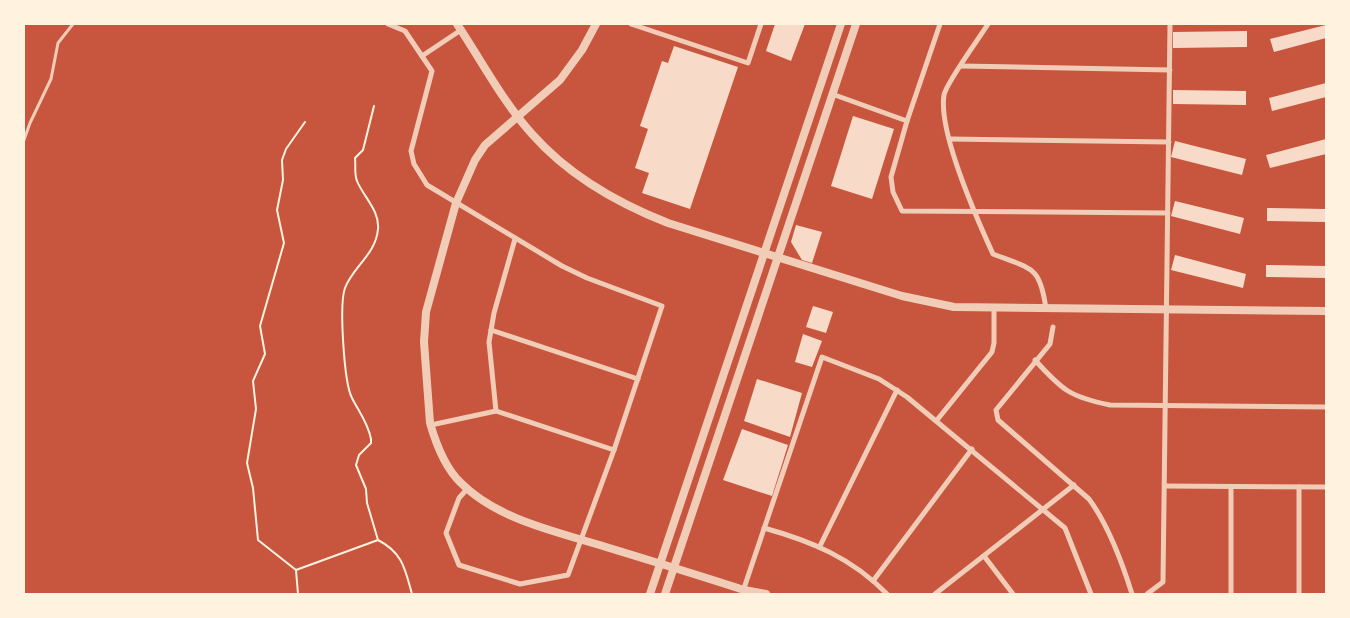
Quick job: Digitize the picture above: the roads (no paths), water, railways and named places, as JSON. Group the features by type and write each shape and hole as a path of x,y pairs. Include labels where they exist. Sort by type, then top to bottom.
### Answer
{"street":[{"path":"388,24 406,31 432,71 411,151 414,164 427,185 515,239 587,278 662,306 614,450 568,575 520,584 459,565 446,533 459,498 468,488"},
{"path":"596,24 572,65 518,117 498,132 485,145 475,160 456,203 426,312 424,342 431,426 442,455 453,474 468,488 508,514 743,592 766,594"},
{"path":"631,24 748,63 761,24"},
{"path":"650,594 763,252 841,24"},
{"path":"665,594 856,24"},
{"path":"940,24 907,120 891,177 893,192 902,210 1168,213"},
{"path":"988,24 944,93 944,113 950,139 973,211 993,254 1031,269 1039,276 1043,287 1046,309"},
{"path":"1147,594 1163,582 1170,24"},
{"path":"422,56 459,27 531,134 557,160 595,188 624,204 668,223 902,296 954,307 994,309 1326,310"},
{"path":"961,66 1170,70"},
{"path":"832,94 907,120"},
{"path":"950,139 1169,142"},
{"path":"496,411 489,342 494,313 515,239"},
{"path":"937,420 992,352 994,343 994,309"},
{"path":"1054,327 1050,344 996,410 996,415 998,420 1074,485 1098,512 1126,574 1132,594"},
{"path":"491,330 638,379"},
{"path":"743,592 822,357 879,379 897,390 937,420 1044,509 1065,528 1091,594"},
{"path":"1036,360 1058,386 1080,398 1110,405 1326,408"},
{"path":"820,546 897,390"},
{"path":"431,426 496,411 614,450"},
{"path":"873,581 972,449"},
{"path":"935,594 1074,485"},
{"path":"1165,486 1326,487"},
{"path":"1231,486 1231,594"},
{"path":"1299,487 1299,594"},
{"path":"764,528 820,546 854,565 887,594"},
{"path":"984,556 1013,594"}],"lane":[{"path":"24,140 51,79 58,43 73,24"}]}
